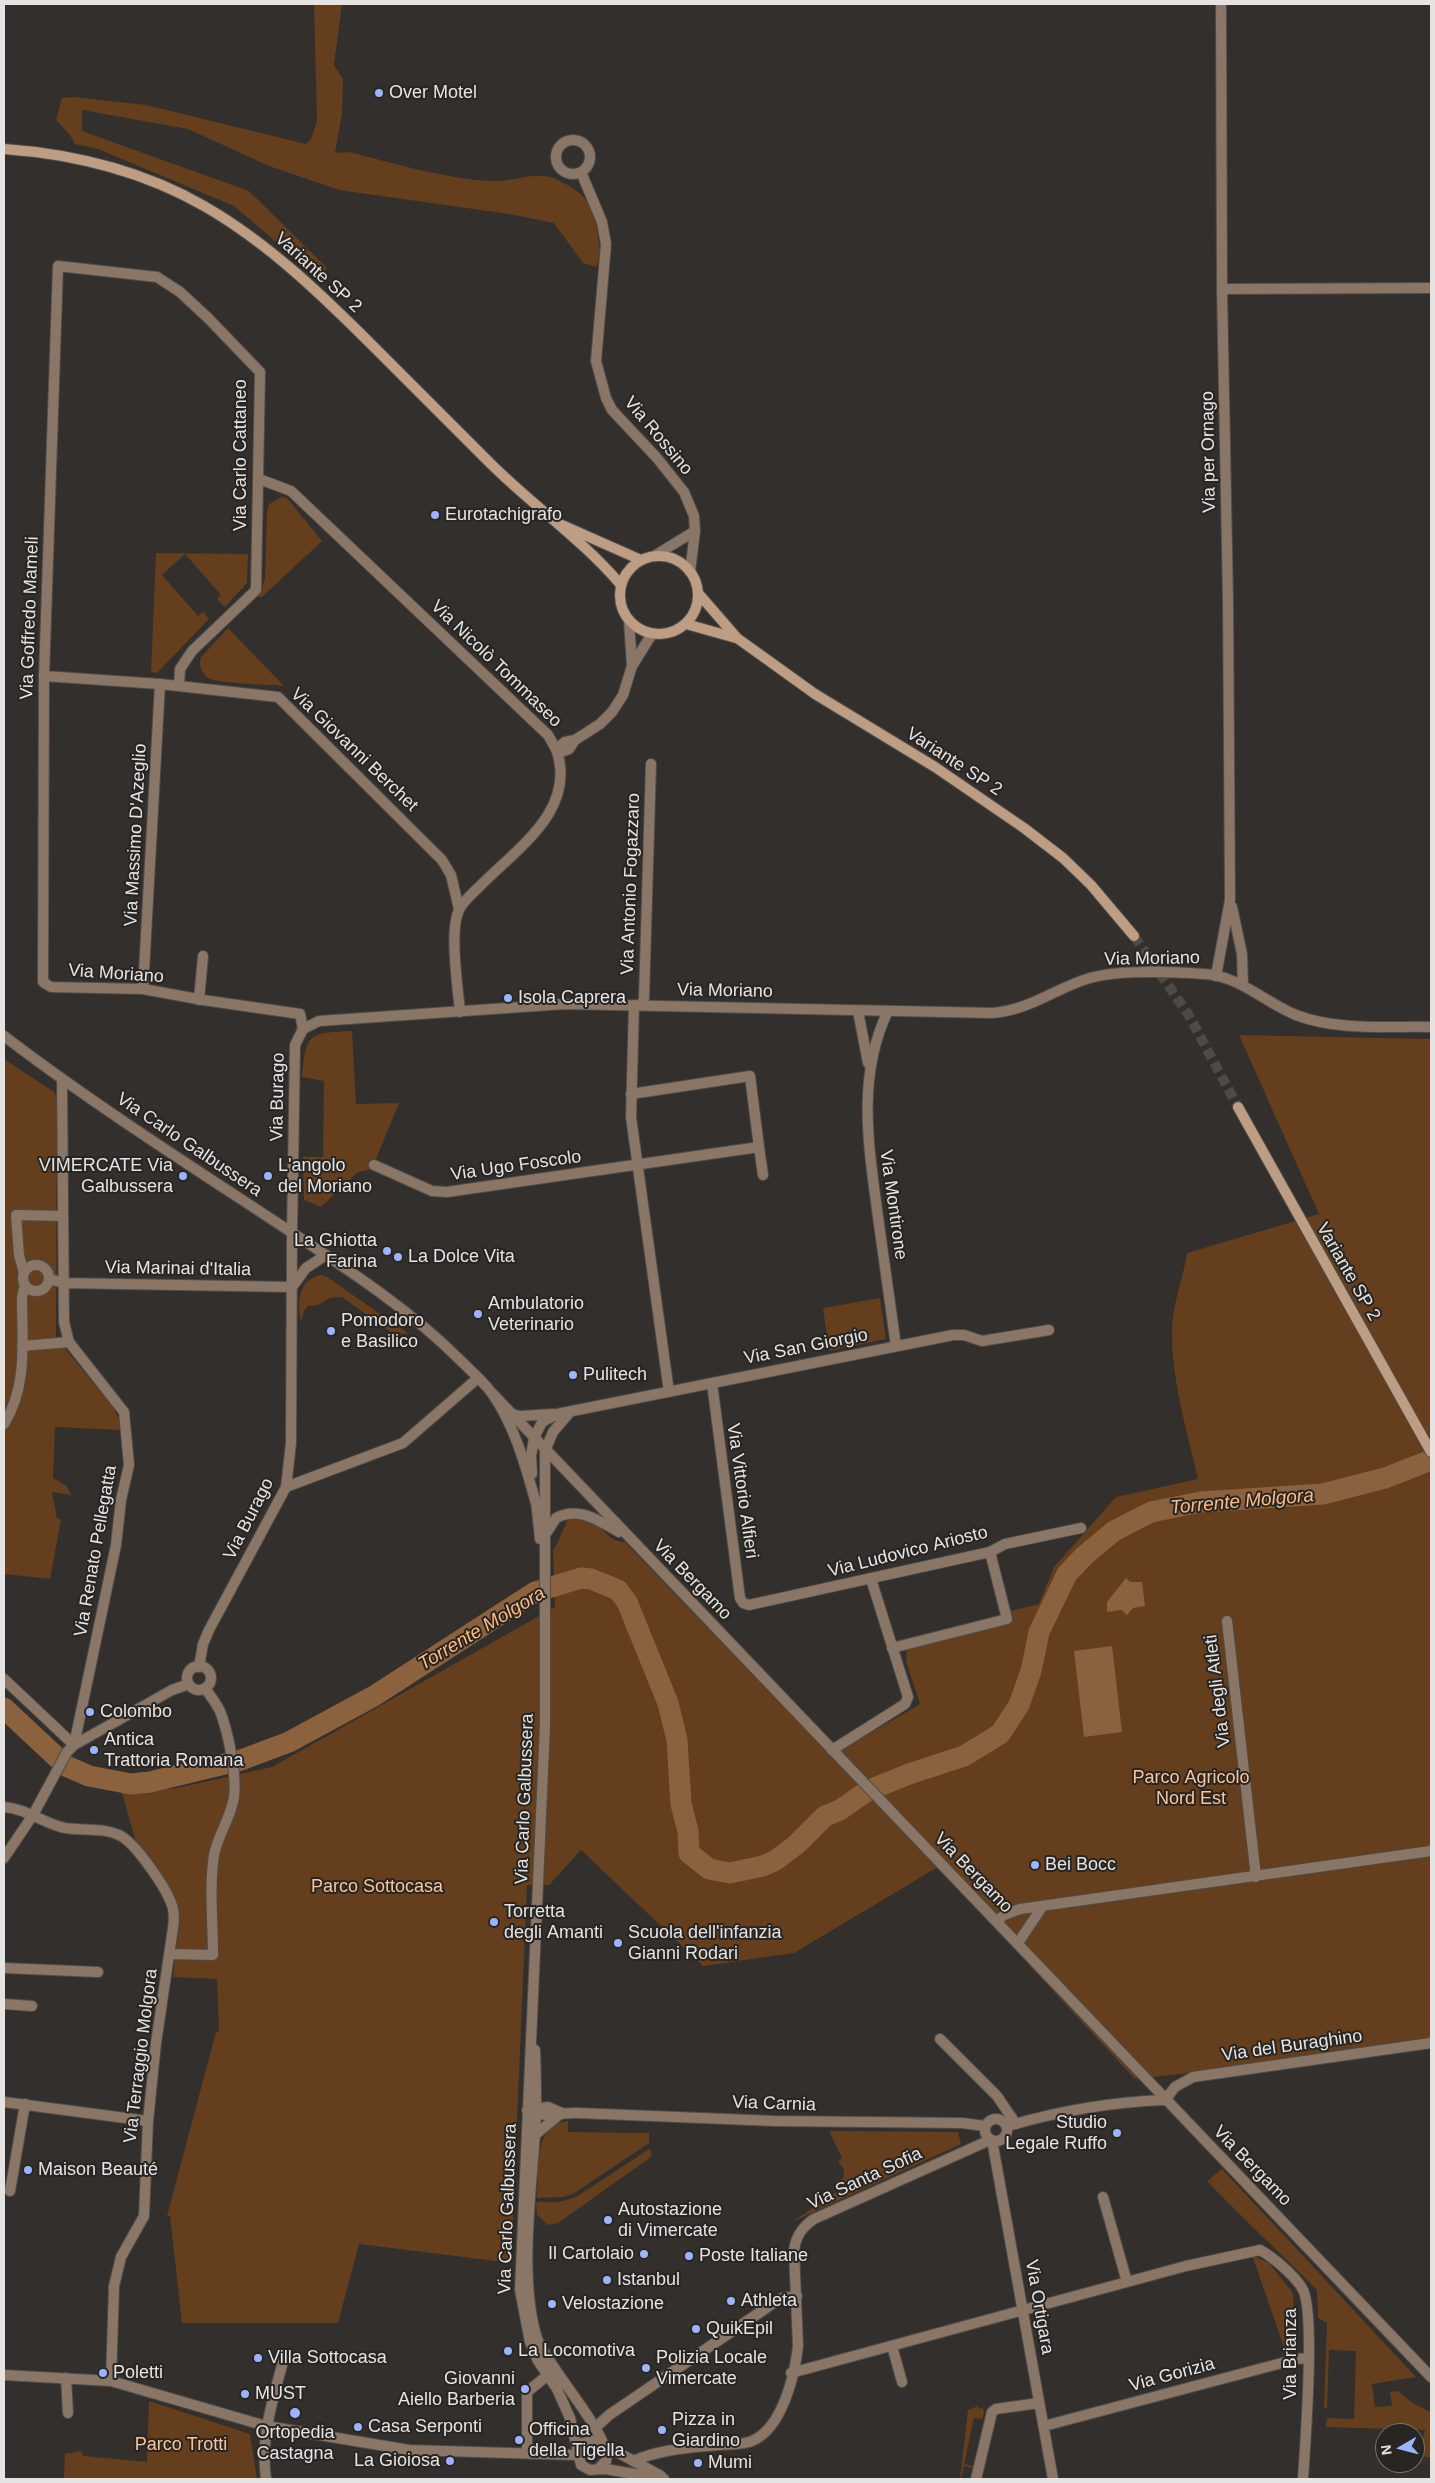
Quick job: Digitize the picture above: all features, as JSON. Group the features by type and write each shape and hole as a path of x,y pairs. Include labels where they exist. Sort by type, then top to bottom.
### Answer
{"main road":[{"name":"Variante SP 2","path":"4,149 44,153 122,170 184,195 224,218 270,250 354,327 510,483 621,585"},
{"name":"Variante SP 2","path":"553,521 641,560"},
{"path":"690,572 678,561 654,556 641,560 625,575 621,585 621,604 629,621 644,631 652,634 670,633 686,624 697,604 698,593"},
{"name":"Variante SP 2","path":"690,572 698,593 737,638 815,694 935,767 1024,828 1080,874 1112,908 1134,936"},
{"name":"Variante SP 2","path":"686,624 737,638"},
{"name":"Variante SP 2","path":"1238,1107 1431,1452"}],"street":[{"name":"Via per Ornago","path":"1216,976 1230,900 1228,591 1222,289 1221,4"},
{"name":"Via Rossino","path":"582,172 602,222 606,244 596,361 606,398 612,410 684,492 694,516 695,531 690,572"},
{"name":"Via Carlo Cattaneo","path":"58,266 157,277 180,292 260,372 256,590 192,651 180,669 179,686"},
{"name":"Via Goffredo Mameli","path":"42,972 44,676 58,266"},
{"path":"1222,289 1431,288"},
{"name":"Via Nicolò Tommaseo","path":"259,479 291,491 548,735 557,751 559,788 549,816 459,909"},
{"path":"654,556 695,531"},
{"path":"629,621 632,666"},
{"path":"557,751 569,749 575,740 600,724 612,712 623,694 632,666 652,634"},
{"name":"Via Giovanni Berchet","path":"44,676 160,684 278,697 442,860 452,875 459,909"},
{"name":"Via Massimo D'Azeglio","path":"143,989 160,684"},
{"name":"Via Antonio Fogazzaro","path":"638,1005 644,998 651,764"},
{"name":"Via per Ornago","path":"1230,900 1242,954 1243,985"},
{"path":"459,909 463,1012"},
{"path":"199,1000 203,956"},
{"name":"Via Moriano","path":"42,972 43,982 48,987 143,989 199,1000 300,1014 303,1029 318,1021 566,1004 858,1011 998,1012 1032,1004 1073,984 1098,976 1120,973 1216,976 1243,985 1286,1010 1316,1021 1344,1025 1431,1027"},
{"path":"638,1005 631,1117 669,1392"},
{"path":"858,1011 869,1067"},
{"path":"869,1067 878,1032 888,1011"},
{"name":"Via Burago","path":"189,1684 187,1678 189,1672 199,1667 203,1644 209,1630 286,1487 291,1443 294,1053 296,1041 303,1029"},
{"name":"Via Carlo Galbussera","path":"4,1036 62,1081 292,1233 394,1302 424,1325 490,1391 507,1421 522,1454 536,1507"},
{"name":"Via Montirone","path":"869,1067 868,1138 896,1346"},
{"path":"631,1094 750,1076 763,1175"},
{"name":"Via Renato Pellegatta","path":"62,1081 64,1322 69,1342 124,1412 129,1465 114,1554 70,1749"},
{"name":"Via Ugo Foscolo","path":"374,1165 432,1191 447,1192 638,1166 759,1147"},
{"path":"4,1424 15,1403 21,1378 24,1273 19,1255 16,1215 63,1216"},
{"path":"292,1288 306,1268 326,1256"},
{"path":"24,1273 33,1265 41,1265 48,1271 50,1279 47,1286 39,1291 31,1290 24,1285"},
{"name":"Via Marinai d'Italia","path":"50,1279 63,1283 292,1288"},
{"name":"Via San Giorgio","path":"512,1414 520,1416 570,1412 954,1335 964,1335 982,1341 1049,1330"},
{"path":"22,1346 69,1342"},
{"path":"286,1487 403,1443 478,1378"},
{"name":"Via Vittorio Alfieri","path":"712,1383 740,1598 743,1603"},
{"name":"Via Bergamo","path":"490,1391 545,1451 887,1806 1165,2100 1431,2377"},
{"path":"545,1451 553,1432 570,1412"},
{"path":"534,1438 542,1422 557,1414"},
{"name":"Via Carlo Galbussera","path":"534,1438 531,1456 544,1579"},
{"name":"Via Carlo Galbussera","path":"545,1451 545,1725 533,2019 530,2045 535,2135 530,2200 529,2293 535,2331 542,2350 595,2428 602,2444"},
{"name":"Via Carlo Galbussera","path":"546,1538 554,1520 563,1515 575,1513 589,1515 629,1538"},
{"name":"Via Ludovico Ariosto","path":"743,1603 749,1605 871,1579 990,1552 1005,1544 1081,1528"},
{"path":"892,1648 1006,1619 990,1552"},
{"path":"832,1750 906,1704 908,1697 871,1579"},
{"name":"Via degli Atleti","path":"1227,1621 1256,1877"},
{"path":"4,1858 34,1815 70,1749 172,1690 189,1684 196,1690 205,1688 210,1682 210,1675 206,1669 199,1667"},
{"path":"4,1679 70,1749"},
{"path":"170,1954 213,1955 214,1857 218,1838 234,1797 233,1772 219,1708 205,1688"},
{"name":"Via Terraggio Molgora","path":"4,1807 19,1808 65,1828 96,1829 120,1836 137,1852 166,1893 173,1910 170,1954 157,2036 148,2121 144,2216 128,2242 114,2286 111,2382"},
{"path":"997,1921 1004,1915 1020,1909 1431,1851"},
{"path":"1018,1943 1042,1907"},
{"path":"4,1968 98,1972"},
{"path":"4,2004 32,2006"},
{"name":"Via Carlo Galbussera","path":"533,2019 536,2087 520,2268 523,2309 534,2354 557,2389 570,2418 577,2454"},
{"path":"940,2039 1001,2102 1012,2125"},
{"name":"Via del Buraghino","path":"1165,2100 1175,2087 1193,2077 1431,2043"},
{"path":"535,2135 559,2110 540,2096 536,2087"},
{"name":"Via Santa Sofia","path":"988,2124 1001,2120 1012,2125 1043,2116 1120,2102 1165,2100"},
{"path":"4,2102 148,2121"},
{"path":"991,2140 984,2134 1001,2102"},
{"path":"10,2191 25,2104"},
{"name":"Via Carnia","path":"533,2110 551,2116 559,2110 784,2121 988,2124"},
{"name":"Via Santa Sofia","path":"633,2461 661,2451 754,2440 766,2431 776,2417 786,2395 793,2374 791,2373 798,2346 795,2244 799,2232 808,2223 991,2140 1005,2136 1012,2125"},
{"name":"Via Ortigara","path":"991,2140 1053,2479"},
{"path":"791,2373 1127,2282 1103,2197"},
{"name":"Via Brianza","path":"1127,2282 1252,2250 1260,2250 1272,2257 1302,2288 1307,2300 1308,2358 1303,2479"},
{"path":"595,2428 609,2415 775,2302 782,2298 797,2296"},
{"path":"892,2346 902,2382"},
{"path":"266,2479 264,2444 266,2426 284,2358"},
{"name":"Via Gorizia","path":"1044,2426 1289,2361 1308,2358"},
{"path":"4,2375 111,2382 266,2426 409,2450 577,2454"},
{"path":"66,2378 68,2413"},
{"path":"527,2446 527,2392 543,2379"},
{"path":"976,2479 992,2412 996,2409 1039,2403"},
{"path":"595,2440 666,2479 597,2474 579,2463 577,2454 581,2445 587,2441 595,2440"},
{"path":"597,2474 607,2460 607,2452 602,2444"},
{"path":"584,2479 585,2468"}],"green space":[{"path":"314,4 342,4 334,65 343,79 342,114 335,153 348,152 420,170 475,180 501,181 531,176 546,176 558,180 579,193 590,205 597,227 599,245 596,267 583,263 554,223 509,214 339,190 269,166 188,129 82,110 82,131 249,191 327,268 321,277 313,273 234,206 98,149 75,144 70,135 56,120 62,98 74,97 146,105 306,144 311,139 317,121"},
{"path":"282,497 287,498 322,541 261,598 258,596 265,579 267,511 269,504"},
{"path":"156,553 248,554 247,583 225,607 217,599 221,595 185,554 162,575 198,616 203,612 209,619 157,673 151,672"},
{"path":"228,628 284,686 222,682 206,676 200,665 201,657"},
{"path":"352,1031 356,1104 399,1103 372,1169 358,1172 321,1207 304,1200 303,1157 323,1157 324,1081 302,1077 303,1062 308,1044 312,1038 326,1033"},
{"name":"Parco Agricolo Nord Est","path":"1239,1035 1431,1039 1431,2046 1135,2079 938,1867 794,1953 703,1966 581,1850 549,1885 527,1885 511,2263 359,2244 338,2323 182,2323 170,2216 167,2216 216,2032 219,2031 217,1979 173,1977 179,1924 178,1906 171,1891 137,1846 122,1793 177,1788 272,1767 555,1607 553,1549 567,1521 577,1518 593,1522 611,1538 625,1542 831,1756 920,1704 906,1661 907,1649 1007,1624 1007,1612 1039,1604 1054,1567 1116,1497 1198,1479 1177,1387 1172,1350 1172,1322 1187,1253 1319,1214"},
{"path":"4,1059 54,1092 57,1100 56,1338 113,1406 119,1420 119,1430 55,1427 53,1478 67,1486 71,1495 52,1492 57,1518 61,1520 50,1579 4,1574"},
{"path":"321,1275 327,1277 409,1334 392,1333 342,1297 330,1298 318,1305 308,1306 304,1311 301,1322 299,1307 301,1293 308,1281 313,1277"},
{"path":"880,1298 886,1339 829,1351 823,1308"},
{"path":"568,2121 568,2132 649,2133 649,2143 573,2194 562,2197 537,2198 538,2163 543,2139 549,2130 557,2124"},
{"path":"829,2131 958,2132 961,2144 792,2222 838,2191 834,2184 843,2178 844,2170 838,2161 842,2158"},
{"path":"651,2148 651,2157 558,2223 548,2225 537,2215 536,2202 559,2202 576,2197"},
{"path":"1222,2169 1416,2377 1372,2384 1375,2407 1392,2406 1390,2392 1398,2391 1414,2404 1431,2412 1431,2458 1425,2457 1425,2423 1375,2423 1375,2428 1326,2427 1327,2418 1354,2419 1356,2351 1329,2350 1327,2408 1324,2408 1327,2323 1318,2318 1317,2290 1207,2181"},
{"path":"1252,2255 1269,2263 1293,2293 1296,2345 1292,2351 1286,2353"},
{"name":"Parco Trotti","path":"149,2401 250,2434 257,2479 64,2478 65,2454 81,2451 83,2456 147,2462"},
{"path":"978,2406 979,2409 983,2408 984,2413 982,2419 974,2418 964,2464 973,2466 972,2468 964,2466 961,2479 968,2410"}],"shaded area":[{"path":"1126,1578 1130,1582 1142,1582 1145,1606 1133,1608 1127,1615 1122,1610 1107,1612 1107,1602"},
{"path":"1112,1646 1122,1732 1084,1737 1074,1651"}],"waterway":[{"name":"Torrente Molgora","path":"4,1708 66,1766 89,1776 131,1784 150,1782 241,1760 289,1742 374,1696 535,1592 581,1578 591,1579 618,1590 627,1602 668,1703 677,1740 681,1804 688,1831 689,1853 709,1869 730,1873 763,1866 776,1860 797,1844 825,1816 840,1810 867,1791 909,1774 964,1756 1000,1734 1019,1705 1031,1671 1039,1632 1067,1574 1084,1556 1114,1531 1151,1512 1201,1502 1323,1494 1385,1478 1431,1460"}],"tunnel":[{"path":"1134,936 1188,1014 1238,1107"}],"place":[{"name":"Over Motel","path":"379,93"},
{"name":"Eurotachigrafo","path":"435,515"},
{"name":"Isola Caprera","path":"508,998"},
{"name":"VIMERCATE Via Galbussera","path":"183,1176"},
{"name":"L'angolo del Moriano","path":"268,1176"},
{"name":"La Ghiotta Farina","path":"387,1251"},
{"name":"La Dolce Vita","path":"398,1257"},
{"name":"Ambulatorio Veterinario","path":"478,1314"},
{"name":"Pomodoro e Basilico","path":"331,1331"},
{"name":"Pulitech","path":"573,1375"},
{"name":"Colombo","path":"90,1712"},
{"name":"Antica Trattoria Romana","path":"94,1750"},
{"name":"Bei Bocc","path":"1035,1865"},
{"name":"Torretta degli Amanti","path":"494,1922"},
{"name":"Scuola dell'infanzia Gianni Rodari","path":"618,1943"},
{"name":"Studio Legale Ruffo","path":"1117,2133"},
{"name":"Maison Beauté","path":"28,2170"},
{"name":"Autostazione di Vimercate","path":"608,2220"},
{"name":"Il Cartolaio","path":"644,2254"},
{"name":"Poste Italiane","path":"689,2256"},
{"name":"Istanbul","path":"607,2280"},
{"name":"Athleta","path":"731,2301"},
{"name":"Velostazione","path":"552,2304"},
{"name":"QuikEpil","path":"696,2329"},
{"name":"La Locomotiva","path":"508,2351"},
{"name":"Villa Sottocasa","path":"258,2358"},
{"name":"Polizia Locale Vimercate","path":"646,2368"},
{"name":"Poletti","path":"103,2373"},
{"name":"Giovanni Aiello Barberia","path":"525,2389"},
{"name":"MUST","path":"245,2394"},
{"name":"Ortopedia Castagna","path":"295,2413"},
{"name":"Casa Serponti","path":"358,2427"},
{"name":"Pizza in Giardino","path":"662,2430"},
{"name":"Officina della Tigella","path":"519,2440"},
{"name":"La Gioiosa","path":"450,2461"},
{"name":"Mumi","path":"698,2463"}],"park label":[{"name":"Parco Sottocasa","path":"377,1887"}]}
